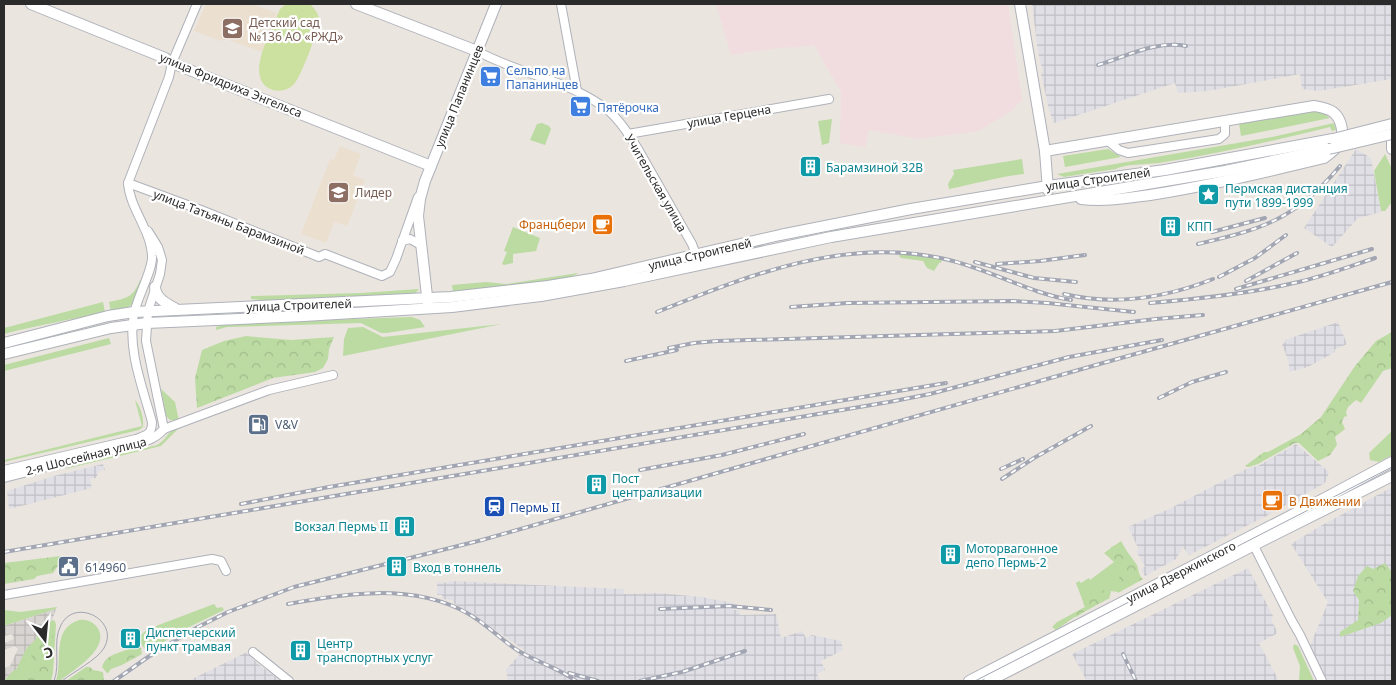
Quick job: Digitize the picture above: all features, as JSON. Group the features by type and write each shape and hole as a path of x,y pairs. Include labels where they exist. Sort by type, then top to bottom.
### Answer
{"main road":[{"name":"улица Фридриха Энгельса","path":"31,4 166,58 172,63 431,166"},
{"path":"356,4 477,51"},
{"name":"улица Папанинцев","path":"428,303 418,206 422,189 496,4"},
{"path":"1020,4 1045,151 1048,200"},
{"path":"1045,151 1314,106 1322,107 1334,113 1341,124 1342,138 1339,145 1324,158 1166,192 1120,199 1092,200 1070,197"},
{"name":"улица Строителей","path":"4,354 66,338 147,323 304,316 428,303 451,297 591,279 780,235 874,216 1048,186 1174,168 1333,139 1392,124"},
{"path":"1392,134 1392,149"},
{"name":"улица Строителей","path":"4,342 134,312 176,309 504,301 587,288 808,241 1233,170 1392,134"},
{"path":"155,287 157,296 176,309"},
{"path":"4,337 63,327"},
{"path":"4,360 66,338"},
{"name":"улица Дзержинского","path":"989,681 1251,541 1392,462"},
{"name":"улица Дзержинского","path":"969,681 1251,541 1392,476"}],"street":[{"path":"4,470 136,439 147,435 152,430 152,422 136,362 132,325 134,312 152,256 145,231 130,196 128,183 169,77 172,63 197,4"},
{"path":"561,4 577,91"},
{"name":"Учительская улица","path":"477,51 513,68 577,91 611,113 628,134 692,244 696,255"},
{"name":"улица Герцена","path":"628,134 829,99"},
{"path":"1108,141 1119,150 1128,153 1219,138 1225,134 1225,121"},
{"name":"улица Татьяны Барамзиной","path":"128,183 319,257 325,254 374,274 386,275"},
{"name":"улица Папанинцев","path":"386,275 390,272 393,265 422,189"},
{"path":"140,219 155,240 162,260 162,267 148,311 146,341 164,429"},
{"path":"406,230 413,234 419,229"},
{"path":"402,241 410,239 421,246"},
{"name":"2-я Шоссейная улица","path":"4,478 151,440 164,429 269,390 333,375"},
{"path":"1251,541 1322,681"},
{"path":"4,594 212,559 221,561 226,571"},
{"path":"253,652 289,681"}],"shaded area":[{"name":"Детский сад №136 АО «РЖД»","path":"206,4 252,4 277,13 262,52 226,39 221,41 194,31"},
{"path":"716,4 1008,4 1022,100 1011,111 979,131 919,139 869,130 865,147 840,143 841,92 814,45 731,55"},
{"path":"1032,4 1392,4 1392,79 1319,91 1302,89 1300,74 1208,91 1178,93 1175,83 1054,123 1049,110 1041,73 1043,72 1038,52"},
{"name":"Лидер","path":"340,146 361,154 353,175 365,180 347,226 334,222 326,243 301,234 330,159 334,160"},
{"path":"1356,149 1371,158 1381,212 1358,218 1332,247 1304,228"},
{"path":"1338,322 1347,344 1308,367 1289,372 1289,363 1282,344 1286,342 1285,340"},
{"path":"1296,444 1329,472 1325,483 1268,515 1189,555 1183,547 1176,559 1145,576 1141,569 1145,566 1136,551 1139,550 1128,527 1169,509 1246,469 1258,466"},
{"path":"103,464 105,470 99,471 96,478 90,479 92,488 9,509 7,491 54,476"},
{"path":"1392,487 1392,681 1324,681 1310,646 1328,602 1291,544"},
{"path":"1248,568 1273,616 1271,620 1278,633 1259,643 1279,681 1087,681 1072,654"},
{"path":"449,581 624,589 624,594 659,593 701,597 733,603 733,610 739,610 740,615 776,614 781,638 802,631 806,638 812,635 841,641 843,650 821,661 825,670 817,674 820,681 508,681 506,669 524,650 473,614 453,603 453,600 442,599 442,595 437,595 437,582 449,583"},
{"path":"56,609 52,620 36,635 37,638 27,647 16,670 4,681 4,668 10,666 18,649 15,646 4,650 4,643 14,639 12,634 4,636 4,626"},
{"path":"247,652 258,664 281,681 188,681"}],"green space":[{"path":"286,4 310,4 316,12 319,21 309,54 297,80 287,89 276,91 264,85 260,77 259,67 269,34 280,9"},
{"path":"1319,110 1330,118 1241,136 1239,123 1290,113"},
{"path":"832,119 829,143 822,145 818,121"},
{"path":"542,123 551,129 545,145 530,140 537,124"},
{"path":"1334,123 1336,130 1332,131 1330,127 1248,146 1159,163 1126,166 1064,177 1057,174 1272,137"},
{"path":"1108,149 1121,157 1065,167 1063,156"},
{"path":"1385,154 1392,169 1392,202 1385,211 1381,211 1374,171"},
{"path":"1022,159 1024,174 949,189 948,184 954,174 953,170"},
{"path":"513,227 540,238 536,251 513,254 513,263 504,265 502,264 507,252 504,251"},
{"path":"900,254 941,259 942,262 939,263 934,271 927,268 923,261 901,258"},
{"path":"578,273 540,282 453,292 452,285 486,282 506,284"},
{"path":"140,280 133,303 126,308 111,312 109,302 132,294"},
{"path":"419,289 413,296 276,302 251,299 251,296 361,293"},
{"path":"103,302 105,312 4,334 4,328"},
{"path":"412,317 420,320 425,327 387,333 381,333 361,323 227,327 216,330 216,327 229,323"},
{"path":"502,324 343,356 344,339 348,328 363,327 383,337"},
{"path":"1392,332 1392,368 1383,371 1361,403 1356,400 1348,407 1347,416 1344,417 1342,422 1345,429 1335,437 1337,445 1330,455 1318,461 1299,443 1295,443 1258,464 1249,467 1245,466 1264,452 1268,452 1301,434 1321,417 1355,366 1376,341"},
{"path":"246,336 291,340 334,337 329,349 328,359 323,368 315,372 273,378 197,408 195,378 202,350 224,341"},
{"path":"109,338 111,344 4,371 4,365"},
{"path":"161,389 175,402 179,421 170,420 166,416"},
{"path":"135,400 143,420 143,427 139,430 4,462 4,460 142,426"},
{"path":"181,426 161,446 65,469 157,445 172,431"},
{"path":"1392,431 1392,455 1379,462 1370,460 1369,453"},
{"path":"1121,541 1142,579 1118,592 1111,591 1110,596 1076,617 1072,615 1085,607 1076,583 1079,581 1081,583 1089,578 1090,580 1114,562 1104,553"},
{"path":"1121,543 1137,565 1140,577 1143,579 1118,593 1120,567 1113,558 1111,547"},
{"path":"61,556 62,560 53,573 37,576 34,579 4,584 4,563"},
{"path":"1385,563 1392,572 1392,615 1381,623 1340,637 1340,632 1358,620 1359,600 1353,591 1358,576 1367,566 1373,569"},
{"path":"1104,590 1110,598 1076,616 1056,630 1052,627 1057,622 1085,607 1083,603"},
{"path":"214,604 217,608 222,607 224,610 185,629 147,652 137,638 148,629"},
{"path":"57,607 56,609 4,626 4,610 20,612"},
{"path":"52,620 55,621 56,625 51,681 6,681 38,633"},
{"path":"79,620 89,621 97,627 100,635 99,643 89,658 60,681 56,681 61,638 70,624"},
{"path":"52,623 52,652 48,681 22,681 22,675 27,670 27,667 26,665 21,665 33,661 31,648 41,641 45,630"},
{"path":"1294,644 1298,646 1314,681 1289,681 1299,680 1300,666 1293,648"},
{"path":"135,645 141,648 142,654 111,669 108,673 102,667 104,662 112,655"},
{"path":"86,667 103,672 104,681 66,681"}],"tram line":[{"path":"975,681 1392,467"},
{"path":"54,681 57,667 57,638 61,625 68,617 76,613 94,616 101,621 106,629 107,638 104,648 91,661 62,681"}],"railway":[{"path":"1098,65 1152,47 1163,45 1186,46"},
{"path":"1198,244 1260,227 1277,219 1293,210 1308,198 1340,166"},
{"path":"1212,232 1265,218"},
{"path":"1219,277 1255,258 1286,235"},
{"path":"1236,289 1372,249"},
{"path":"657,312 763,273 836,256 874,252 911,254 949,260 980,269 1055,297 1071,300"},
{"path":"1246,281 1297,253"},
{"path":"997,264 1085,255"},
{"path":"1150,303 1222,296 1276,287 1315,278 1375,258"},
{"path":"975,262 1034,278 1076,282"},
{"path":"1064,294 1083,298 1120,300 1176,291 1213,279"},
{"path":"114,681 148,657 194,629 228,612 294,587 482,540 1392,282"},
{"path":"791,307 848,303 1012,301 1134,312"},
{"path":"669,348 717,341 1055,331 1203,315"},
{"path":"4,552 889,402 930,394 1069,357 1162,340"},
{"path":"626,361 677,350"},
{"path":"1159,398 1192,382 1226,372"},
{"path":"241,504 329,487 946,383"},
{"path":"1002,479 1034,458 1091,426"},
{"path":"640,470 722,455 804,434"},
{"path":"1001,469 1023,459"},
{"path":"288,604 356,594 402,594 424,597 467,613 522,653 576,681"},
{"path":"660,609 729,606 771,610"},
{"path":"640,681 682,672 745,651"},
{"path":"1123,654 1136,681"},
{"path":"569,673 598,681"}],"place":[{"name":"Детский сад №136 АО «РЖД»","path":"233,29"},
{"name":"Сельпо на Папанинцев","path":"490,77"},
{"name":"Пятёрочка","path":"581,107"},
{"name":"Барамзиной 32В","path":"810,167"},
{"name":"Лидер","path":"339,192"},
{"name":"Пермская дистанция пути 1899-1999","path":"1209,195"},
{"name":"Францбери","path":"602,224"},
{"name":"КПП","path":"1171,226"},
{"name":"V&V","path":"259,424"},
{"name":"Пост централизации","path":"596,485"},
{"name":"В Движении","path":"1273,501"},
{"name":"Пермь II","path":"494,507"},
{"name":"Вокзал Пермь II","path":"404,526"},
{"name":"Моторвагонное депо Пермь-2","path":"950,555"},
{"name":"614960","path":"69,567"},
{"name":"Вход в тоннель","path":"397,567"},
{"name":"Диспетчерский пункт трамвая","path":"130,639"},
{"name":"Центр транспортных услуг","path":"301,650"}]}
